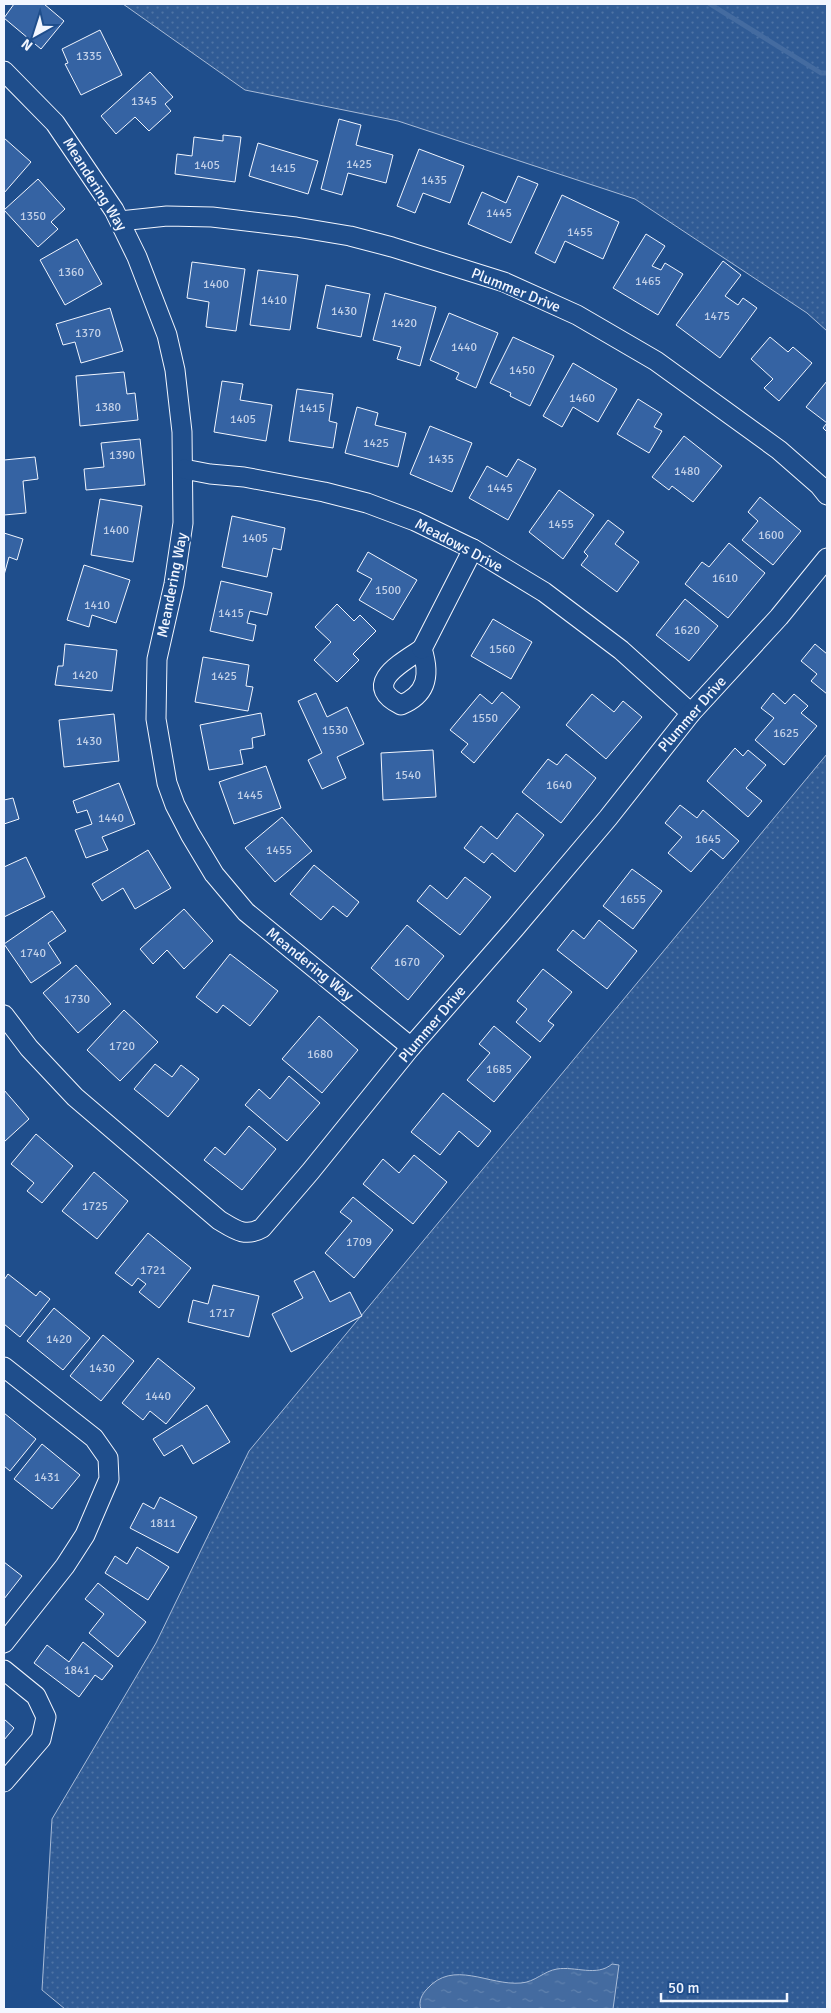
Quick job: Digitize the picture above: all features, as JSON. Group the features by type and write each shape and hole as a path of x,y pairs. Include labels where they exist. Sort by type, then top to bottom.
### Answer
{"street":[{"name":"Meandering Way","path":"4,71 55,123 86,167 120,221 138,257 167,335 175,370 184,469 183,523 157,667 156,719 167,783 175,805 214,874 246,912 411,1047"},
{"name":"Plummer Drive","path":"120,221 166,216 212,217 296,227 350,236 392,247 504,282 577,315 656,361 778,450 819,485 827,496"},
{"name":"Meadows Drive","path":"184,469 210,474 244,477 324,492 367,503 415,521 473,549 544,592 621,650 691,712"},
{"path":"422,649 473,549"},
{"name":"Plummer Drive","path":"4,1016 28,1048 75,1097 219,1220 242,1233 252,1233 262,1228 411,1047 608,818 619,801 691,712 779,617 827,558"},
{"path":"4,1367 94,1438 108,1458 109,1479 85,1534 65,1566 4,1643"},
{"path":"4,1670 36,1696 46,1716 41,1739 4,1782"}],"shaded area":[{"path":"123,4 827,4 827,331 807,313 635,199 398,121 245,90"},
{"path":"827,754 827,2009 65,2009 42,1990 52,1819 156,1643 249,1451"}],"water":[{"path":"612,1964 619,1965 613,2009 421,2009 420,2006 421,1998 427,1989 437,1980 448,1976 472,1976 509,1983 521,1983 531,1981 557,1969 593,1971 606,1968"}],"building":[{"path":"14,4 44,4 64,21 41,49 4,18"},
{"path":"100,30 122,75 81,95 65,64 68,63 62,49"},
{"path":"150,72 173,97 165,104 171,111 149,131 135,117 116,134 101,116"},
{"path":"339,119 361,125 356,145 393,155 386,183 348,173 342,195 321,189"},
{"path":"223,135 241,137 235,182 175,174 177,154 192,156 194,137 223,141"},
{"path":"4,138 31,162 4,193"},
{"path":"258,143 318,161 308,194 249,176"},
{"path":"419,149 464,166 450,203 423,193 415,213 397,206"},
{"path":"518,176 538,184 511,243 468,224 482,192 506,203"},
{"path":"38,179 65,209 51,222 58,229 38,247 4,210"},
{"path":"562,195 619,222 603,259 565,241 555,263 535,253"},
{"path":"646,234 665,246 652,266 661,270 665,263 683,274 658,315 613,288"},
{"path":"77,239 102,284 65,305 40,260"},
{"path":"723,261 741,275 725,296 738,305 743,298 757,308 720,358 676,325"},
{"path":"192,262 245,269 236,331 206,327 209,302 187,298"},
{"path":"258,270 298,275 290,330 250,325"},
{"path":"326,285 370,294 361,337 317,328"},
{"path":"385,293 436,307 420,366 397,359 401,347 373,340"},
{"path":"110,308 123,351 81,363 75,342 63,345 56,324"},
{"path":"449,313 498,333 476,388 456,379 459,373 430,360"},
{"path":"513,337 554,356 530,406 510,396 511,393 490,383"},
{"path":"770,337 788,352 793,347 812,363 779,401 764,388 773,379 751,359"},
{"path":"573,363 617,389 598,422 573,407 562,427 543,416"},
{"path":"124,372 127,394 135,393 138,420 80,426 76,376"},
{"path":"222,381 243,384 240,400 272,405 266,441 214,432"},
{"path":"827,381 827,423 806,407"},
{"path":"297,389 333,394 329,421 337,423 333,448 289,441"},
{"path":"638,399 662,414 654,427 662,431 649,453 617,434"},
{"path":"357,407 378,413 375,425 406,433 398,467 345,453"},
{"path":"827,423 827,432 823,428"},
{"path":"430,426 472,443 452,492 410,474"},
{"path":"684,436 722,466 693,502 672,486 669,490 652,477"},
{"path":"140,439 145,485 86,490 84,469 104,467 101,443"},
{"path":"35,457 38,479 23,481 26,513 4,515 4,460"},
{"path":"518,459 536,469 508,520 469,498 487,466 507,477"},
{"path":"559,490 594,515 563,559 529,532"},
{"path":"760,497 801,531 773,565 742,540 758,521 748,512"},
{"path":"100,499 142,506 133,562 91,555"},
{"path":"232,516 285,528 281,550 273,548 267,577 222,567"},
{"path":"608,520 624,532 615,544 639,562 617,592 581,565 588,556 584,552"},
{"path":"4,533 23,539 17,560 9,557 4,575"},
{"path":"729,543 765,573 728,618 685,584 702,562 709,567"},
{"path":"368,552 417,580 393,620 359,600 372,579 357,571"},
{"path":"84,565 130,580 116,623 92,615 89,627 67,620"},
{"path":"221,581 272,593 267,615 250,611 247,623 256,625 253,641 210,631"},
{"path":"685,599 718,626 689,661 656,635"},
{"path":"337,604 354,621 360,615 376,631 353,654 359,660 337,682 314,660 331,642 315,627"},
{"path":"493,619 532,642 511,679 471,656"},
{"path":"65,644 117,650 112,691 55,685 58,666 63,666"},
{"path":"815,644 827,654 827,694 811,681 817,674 801,661"},
{"path":"203,657 249,665 246,686 253,687 248,711 195,702"},
{"path":"502,692 520,707 474,763 461,752 468,744 450,730 480,694 492,704"},
{"path":"316,693 327,717 347,707 364,744 337,757 346,778 322,789 308,760 322,753 298,701"},
{"path":"773,693 785,704 794,694 808,706 801,713 817,726 784,765 755,740 774,718 761,708"},
{"path":"592,694 614,712 623,701 642,717 606,759 566,725"},
{"path":"261,713 265,735 252,738 253,748 240,750 243,764 209,770 200,725"},
{"path":"114,714 119,761 64,767 59,720"},
{"path":"735,748 743,756 748,750 766,765 746,788 762,801 748,817 707,781"},
{"path":"433,750 436,797 383,800 381,753"},
{"path":"566,754 596,778 561,823 522,792 548,759 557,765"},
{"path":"266,766 281,808 234,824 219,782"},
{"path":"119,783 135,824 102,837 108,850 86,858 75,830 92,824 87,810 77,813 73,801"},
{"path":"13,798 19,819 4,824 4,800"},
{"path":"680,805 697,818 703,810 739,841 723,859 711,849 691,872 668,853 682,837 665,823"},
{"path":"517,813 544,835 515,872 492,853 484,863 464,848 481,826 497,839"},
{"path":"282,817 312,851 275,882 245,848"},
{"path":"148,850 171,888 135,909 123,888 102,901 92,884"},
{"path":"26,857 45,897 4,917 4,867"},
{"path":"314,865 359,902 347,917 333,906 321,920 290,894"},
{"path":"632,869 662,891 633,929 603,906"},
{"path":"465,877 491,897 460,935 417,901 430,885 447,899"},
{"path":"184,909 213,941 184,969 167,950 153,964 140,949"},
{"path":"52,911 66,931 48,943 61,963 31,983 4,944"},
{"path":"599,920 637,951 607,989 557,950 573,930 584,939"},
{"path":"407,925 444,956 408,1000 371,968"},
{"path":"230,954 278,991 250,1026 223,1005 217,1013 196,997"},
{"path":"76,965 111,1004 78,1033 43,993"},
{"path":"543,969 572,992 548,1021 554,1025 540,1042 516,1022 527,1009 517,1001"},
{"path":"124,1010 158,1042 120,1081 87,1050"},
{"path":"319,1016 358,1050 322,1093 282,1059"},
{"path":"494,1026 531,1057 494,1102 467,1080 490,1053 479,1044"},
{"path":"155,1064 172,1077 181,1065 199,1079 168,1117 134,1089"},
{"path":"289,1076 320,1103 287,1141 245,1105 259,1089 270,1099"},
{"path":"4,1090 29,1119 4,1142"},
{"path":"443,1093 491,1131 478,1147 459,1131 440,1155 411,1132"},
{"path":"249,1126 276,1149 242,1190 204,1160 215,1147 225,1155"},
{"path":"36,1134 73,1166 42,1203 27,1191 34,1183 11,1164"},
{"path":"414,1155 447,1182 413,1224 363,1184 383,1159 399,1173"},
{"path":"94,1172 128,1201 97,1239 62,1211"},
{"path":"353,1197 393,1230 354,1278 325,1253 352,1221 340,1212"},
{"path":"148,1233 191,1268 159,1308 139,1292 146,1284 138,1278 132,1286 115,1273"},
{"path":"314,1271 330,1302 350,1292 362,1316 291,1352 272,1314 303,1298 294,1281"},
{"path":"8,1274 36,1296 40,1291 50,1299 20,1337 4,1324 4,1280"},
{"path":"213,1285 259,1296 249,1337 188,1322 193,1300 208,1304"},
{"path":"54,1308 90,1338 63,1370 27,1341"},
{"path":"103,1335 134,1361 101,1401 70,1376"},
{"path":"158,1358 195,1388 166,1424 150,1411 143,1420 122,1403"},
{"path":"207,1405 230,1442 193,1464 182,1445 164,1456 153,1439"},
{"path":"4,1413 36,1439 10,1471 4,1466"},
{"path":"42,1444 80,1475 52,1509 14,1479"},
{"path":"160,1497 197,1517 178,1553 130,1528 143,1503 154,1509"},
{"path":"137,1547 169,1567 148,1600 105,1573 115,1556 127,1564"},
{"path":"4,1562 22,1576 4,1599"},
{"path":"98,1583 146,1622 118,1657 89,1633 104,1614 85,1599"},
{"path":"83,1642 113,1666 102,1680 95,1675 79,1697 34,1663 47,1645 69,1662"},
{"path":"4,1719 14,1728 4,1740"}],"waterway":[{"path":"710,4 821,73 827,73"}]}
